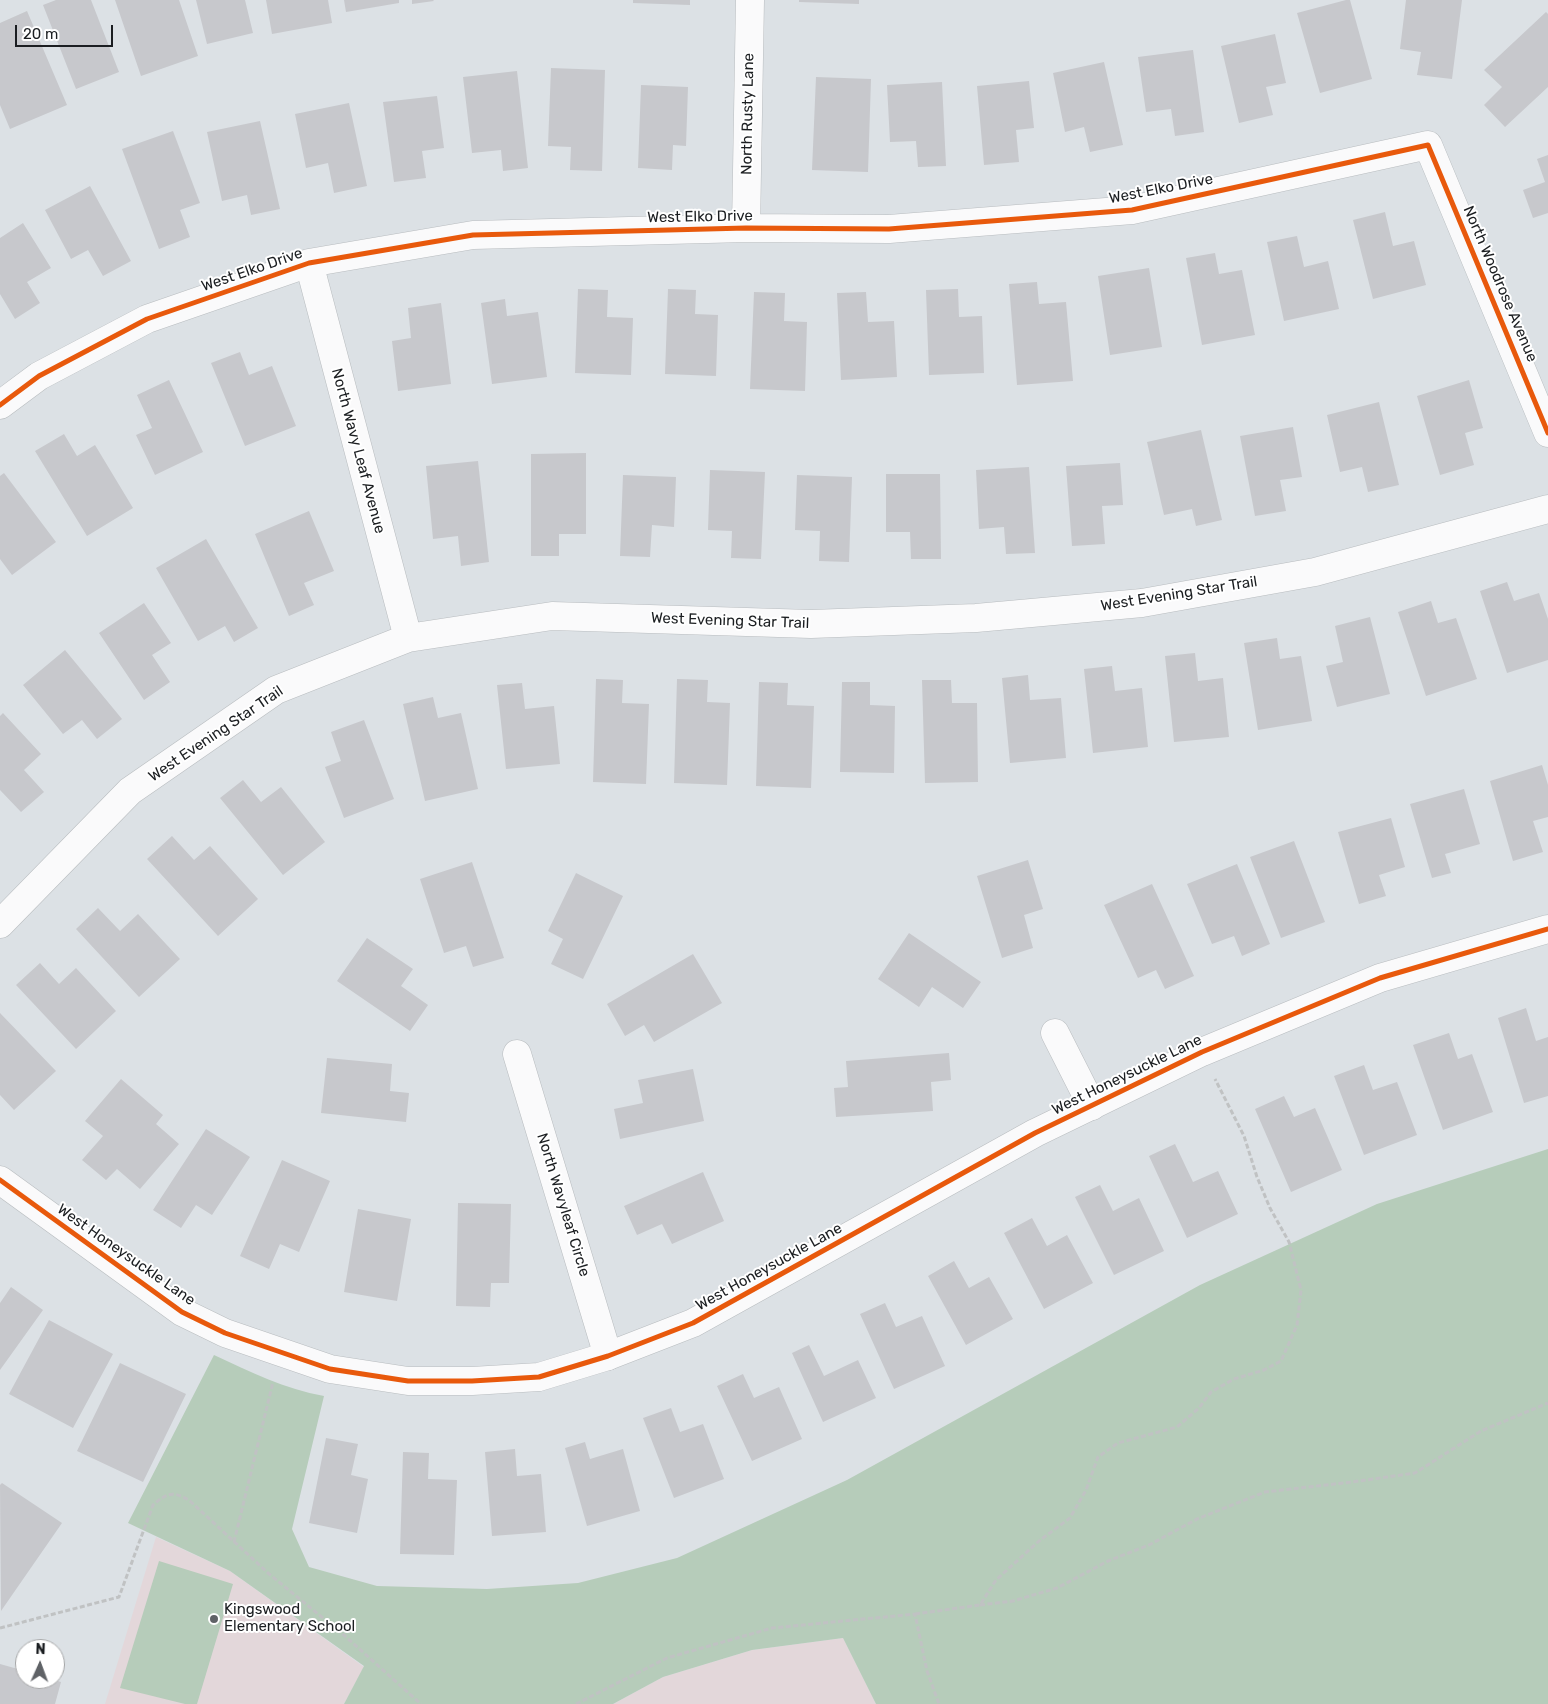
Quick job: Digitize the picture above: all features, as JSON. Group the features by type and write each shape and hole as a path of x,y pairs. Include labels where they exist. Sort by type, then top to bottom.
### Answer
{"street":[{"name":"North Rusty Lane","path":"746,228 750,0"},
{"name":"West Elko Drive","path":"0,405 39,376 147,319 308,263 473,235 746,228 889,230 1132,210 1428,145"},
{"name":"North Woodrose Avenue","path":"1428,145 1548,433"},
{"name":"North Wavy Leaf Avenue","path":"308,263 408,638"},
{"name":"West Evening Star Trail","path":"0,924 130,791 276,690 408,638 552,616 812,624 976,618 1142,603 1315,572 1548,509"},
{"name":"West Honeysuckle Lane","path":"0,1180 182,1312 225,1333 330,1369 408,1381 472,1381 539,1377 608,1356 693,1323 1036,1133 1202,1052 1380,978 1548,929"},
{"name":"West Honeysuckle Lane","path":"1055,1033 1092,1106"},
{"name":"North Wavyleaf Circle","path":"517,1054 608,1356"}],"path":[{"path":"980,1605 996,1580 1039,1541 1070,1518 1086,1490 1098,1457 1118,1443 1177,1427 1199,1408 1211,1392 1234,1379 1264,1370 1281,1360 1297,1325 1301,1290 1289,1242 1270,1208 1257,1177 1244,1136 1202,1052"},
{"path":"234,1542 272,1389 278,1352"},
{"path":"576,1704 667,1658 772,1628 914,1614 1013,1601 1057,1588 1108,1561 1149,1545 1197,1519 1265,1492 1352,1482 1415,1472 1481,1431 1548,1403"},
{"path":"0,1628 119,1597 153,1504 164,1495 178,1494 190,1502 268,1573 345,1636 422,1704"},
{"path":"914,1614 927,1671 939,1704"}],"shaded area":[{"name":"Kingswood Elementary School","path":"156,1537 230,1571 364,1667 344,1704 105,1704"},
{"path":"843,1638 876,1704 613,1704 663,1677 752,1650"}],"green space":[{"path":"1548,1149 1548,1704 876,1704 843,1638 752,1650 663,1677 613,1704 344,1704 364,1666 230,1571 128,1523 214,1355 254,1374 324,1396 292,1529 309,1567 377,1586 487,1589 578,1583 677,1558 847,1480 1200,1285 1377,1204"},
{"path":"159,1561 233,1584 197,1704 185,1704 120,1688"}],"building":[{"path":"56,0 91,0 119,72 76,89 43,5"},
{"path":"115,0 179,0 198,56 141,76"},
{"path":"196,0 245,0 253,33 207,44"},
{"path":"266,0 328,0 332,23 272,34"},
{"path":"344,0 399,0 399,3 346,12"},
{"path":"412,0 433,0 434,1 412,4"},
{"path":"633,0 690,0 690,5 633,3"},
{"path":"799,0 859,0 859,4 799,2"},
{"path":"1350,0 1372,79 1320,93 1297,13"},
{"path":"1406,0 1462,0 1452,79 1417,75 1421,52 1400,49"},
{"path":"27,11 67,105 10,129 0,105 0,23"},
{"path":"1546,12 1548,14 1548,87 1505,127 1484,105 1502,87 1484,70"},
{"path":"1275,34 1286,83 1266,87 1273,115 1239,123 1221,46"},
{"path":"1193,50 1204,132 1175,136 1171,109 1146,112 1138,57"},
{"path":"1104,62 1123,145 1090,152 1084,127 1065,132 1053,73"},
{"path":"551,68 605,70 602,171 570,170 571,147 548,146"},
{"path":"517,71 528,168 503,171 501,150 472,153 463,77"},
{"path":"816,77 871,79 868,172 812,170"},
{"path":"1029,81 1034,128 1016,130 1019,162 984,165 977,86"},
{"path":"942,82 946,166 918,167 916,141 890,142 887,85"},
{"path":"641,85 688,87 686,146 673,145 672,170 638,168"},
{"path":"437,96 444,148 422,151 426,178 394,182 383,102"},
{"path":"349,103 367,186 334,193 328,163 306,168 295,114"},
{"path":"260,121 280,209 251,215 247,195 222,201 207,132"},
{"path":"173,131 200,203 180,210 190,237 159,249 122,149"},
{"path":"1548,155 1548,213 1533,218 1523,190 1545,182 1537,159"},
{"path":"90,186 131,261 103,276 88,250 71,259 45,210"},
{"path":"1385,212 1393,246 1414,241 1426,285 1373,299 1353,220"},
{"path":"23,223 51,268 27,282 40,303 15,319 0,294 0,238"},
{"path":"1297,236 1304,267 1328,261 1339,309 1284,321 1267,242"},
{"path":"1215,253 1219,274 1242,270 1255,335 1202,345 1186,258"},
{"path":"1149,268 1162,347 1110,355 1098,276"},
{"path":"1037,282 1039,304 1066,302 1073,381 1017,385 1009,284"},
{"path":"578,289 608,290 607,317 633,318 631,375 575,373"},
{"path":"668,289 696,290 695,314 718,315 716,376 665,374"},
{"path":"958,289 959,317 982,316 984,373 929,375 926,290"},
{"path":"754,292 785,293 784,321 807,322 805,391 750,389"},
{"path":"866,292 868,322 894,321 897,377 841,380 837,293"},
{"path":"505,299 507,316 538,312 547,377 492,384 481,303"},
{"path":"441,303 451,384 398,391 392,341 411,338 408,308"},
{"path":"240,352 249,375 272,366 296,426 245,446 211,363"},
{"path":"169,380 203,452 155,475 136,435 152,428 137,395"},
{"path":"1469,380 1483,428 1465,433 1474,465 1440,475 1417,396"},
{"path":"1379,402 1399,485 1368,492 1362,467 1340,472 1327,415"},
{"path":"1293,427 1302,477 1280,480 1286,511 1255,516 1240,436"},
{"path":"1201,430 1222,520 1196,526 1192,509 1164,515 1147,442"},
{"path":"64,434 77,456 95,445 133,508 87,536 35,451"},
{"path":"586,453 586,534 559,534 559,556 531,556 531,454"},
{"path":"478,461 489,562 461,566 458,536 433,539 426,466"},
{"path":"1120,463 1123,505 1102,506 1105,544 1072,546 1066,466"},
{"path":"1029,467 1035,553 1006,554 1004,527 979,529 976,470"},
{"path":"710,470 765,472 761,559 731,558 732,531 708,530"},
{"path":"4,473 56,542 12,575 0,559 0,476"},
{"path":"886,474 940,474 941,559 911,559 910,532 886,532"},
{"path":"623,475 676,477 674,527 652,525 650,557 620,556"},
{"path":"797,475 852,477 849,562 819,561 820,531 795,530"},
{"path":"309,511 334,571 304,583 314,605 289,616 255,534"},
{"path":"206,539 258,628 234,642 225,626 198,641 156,568"},
{"path":"1507,582 1514,601 1539,593 1548,619 1548,660 1507,673 1480,591"},
{"path":"1431,601 1438,623 1456,618 1477,679 1426,696 1398,612"},
{"path":"144,603 171,643 152,655 170,682 144,700 99,633"},
{"path":"1370,617 1390,694 1337,707 1326,666 1343,662 1335,626"},
{"path":"1277,638 1280,659 1301,656 1312,721 1258,730 1244,643"},
{"path":"65,650 122,719 97,739 82,720 63,734 23,685"},
{"path":"1195,653 1198,681 1223,678 1229,737 1174,742 1165,656"},
{"path":"1112,666 1115,691 1142,688 1148,747 1093,753 1084,669"},
{"path":"1028,675 1030,700 1061,698 1066,758 1010,763 1002,678"},
{"path":"596,679 623,680 622,703 649,704 646,784 593,782"},
{"path":"677,679 708,680 707,702 730,703 727,785 674,783"},
{"path":"922,680 951,680 952,703 977,703 978,782 925,783"},
{"path":"759,682 788,683 787,705 814,706 811,788 756,786"},
{"path":"842,682 870,682 870,705 895,706 894,773 840,772"},
{"path":"522,683 525,709 554,706 560,764 506,769 497,685"},
{"path":"433,697 438,718 461,713 478,789 425,801 403,704"},
{"path":"3,713 41,754 24,770 44,792 21,812 0,790 0,716"},
{"path":"364,720 394,799 344,818 325,767 341,761 331,732"},
{"path":"1542,765 1548,785 1548,817 1533,821 1543,852 1513,861 1490,781"},
{"path":"243,780 261,802 281,787 325,842 283,875 220,798"},
{"path":"1464,789 1480,844 1445,854 1451,873 1432,878 1410,804"},
{"path":"1391,818 1405,867 1379,875 1386,896 1359,904 1338,832"},
{"path":"172,836 194,860 210,846 258,899 218,936 147,859"},
{"path":"1294,841 1325,922 1281,938 1250,857"},
{"path":"1028,860 1043,909 1024,915 1033,948 1002,958 977,876"},
{"path":"472,862 504,958 473,967 466,946 444,953 420,879"},
{"path":"1237,864 1270,944 1242,956 1234,936 1212,944 1187,884"},
{"path":"576,873 623,896 583,979 551,964 563,939 548,931"},
{"path":"1152,884 1194,976 1165,989 1156,970 1138,978 1104,905"},
{"path":"98,908 120,931 138,914 180,959 139,997 76,929"},
{"path":"909,933 981,982 963,1008 932,987 919,1007 878,979"},
{"path":"367,938 413,969 401,986 428,1005 410,1031 337,981"},
{"path":"693,954 722,1003 654,1042 644,1025 625,1036 607,1004"},
{"path":"40,963 59,984 76,968 116,1011 76,1049 16,985"},
{"path":"1526,1008 1536,1041 1548,1037 1548,1096 1524,1103 1498,1018"},
{"path":"0,1013 56,1071 14,1110 0,1095"},
{"path":"1449,1033 1458,1059 1472,1054 1493,1112 1443,1130 1413,1045"},
{"path":"949,1053 951,1080 931,1082 933,1111 836,1117 834,1088 848,1087 846,1061"},
{"path":"327,1058 392,1064 390,1091 409,1093 406,1122 321,1113"},
{"path":"1364,1065 1373,1090 1397,1082 1417,1135 1364,1155 1334,1076"},
{"path":"693,1069 704,1121 620,1139 614,1109 643,1103 638,1080"},
{"path":"121,1079 163,1115 156,1124 179,1144 140,1189 117,1169 106,1180 82,1160 103,1136 85,1121"},
{"path":"1284,1096 1294,1117 1315,1108 1342,1170 1291,1192 1255,1109"},
{"path":"206,1129 250,1157 212,1215 196,1205 181,1228 153,1210"},
{"path":"1175,1144 1193,1182 1218,1171 1238,1214 1187,1238 1149,1156"},
{"path":"282,1160 330,1181 299,1252 280,1244 269,1269 240,1256"},
{"path":"703,1172 724,1221 672,1244 662,1224 637,1235 624,1206"},
{"path":"1100,1185 1113,1211 1139,1198 1164,1251 1114,1275 1075,1197"},
{"path":"458,1203 511,1204 509,1283 491,1283 490,1307 456,1306"},
{"path":"358,1209 411,1219 397,1301 344,1292"},
{"path":"1032,1218 1047,1246 1067,1235 1093,1283 1044,1309 1004,1233"},
{"path":"954,1261 969,1288 989,1277 1013,1319 966,1345 928,1276"},
{"path":"11,1287 43,1310 0,1370 0,1303"},
{"path":"885,1303 896,1327 922,1316 945,1366 894,1389 860,1314"},
{"path":"49,1320 113,1354 73,1428 9,1394"},
{"path":"809,1345 824,1376 858,1360 876,1398 823,1422 792,1353"},
{"path":"120,1363 186,1394 143,1482 77,1451"},
{"path":"743,1374 754,1398 779,1387 802,1439 752,1461 717,1386"},
{"path":"671,1408 680,1432 703,1424 724,1479 674,1498 643,1418"},
{"path":"326,1438 358,1444 351,1475 368,1479 357,1533 309,1523"},
{"path":"585,1442 590,1459 623,1449 640,1511 587,1526 565,1448"},
{"path":"515,1449 517,1476 541,1474 546,1532 492,1536 485,1452"},
{"path":"403,1452 429,1453 428,1479 457,1480 454,1555 400,1554"},
{"path":"2,1483 62,1523 1,1611 0,1485"},
{"path":"0,1664 15,1668 15,1689 59,1689 55,1704 0,1704"}],"cycle path":[{"path":"0,405 39,376 147,319 309,263 473,235 746,228 889,229 1132,210 1428,145 1548,433"},
{"path":"0,1180 182,1312 225,1333 330,1369 408,1381 472,1381 539,1377 608,1356 693,1323 1035,1133 1202,1052 1380,978 1548,929"}],"place":[{"name":"Kingswood Elementary School","path":"214,1619"}]}
